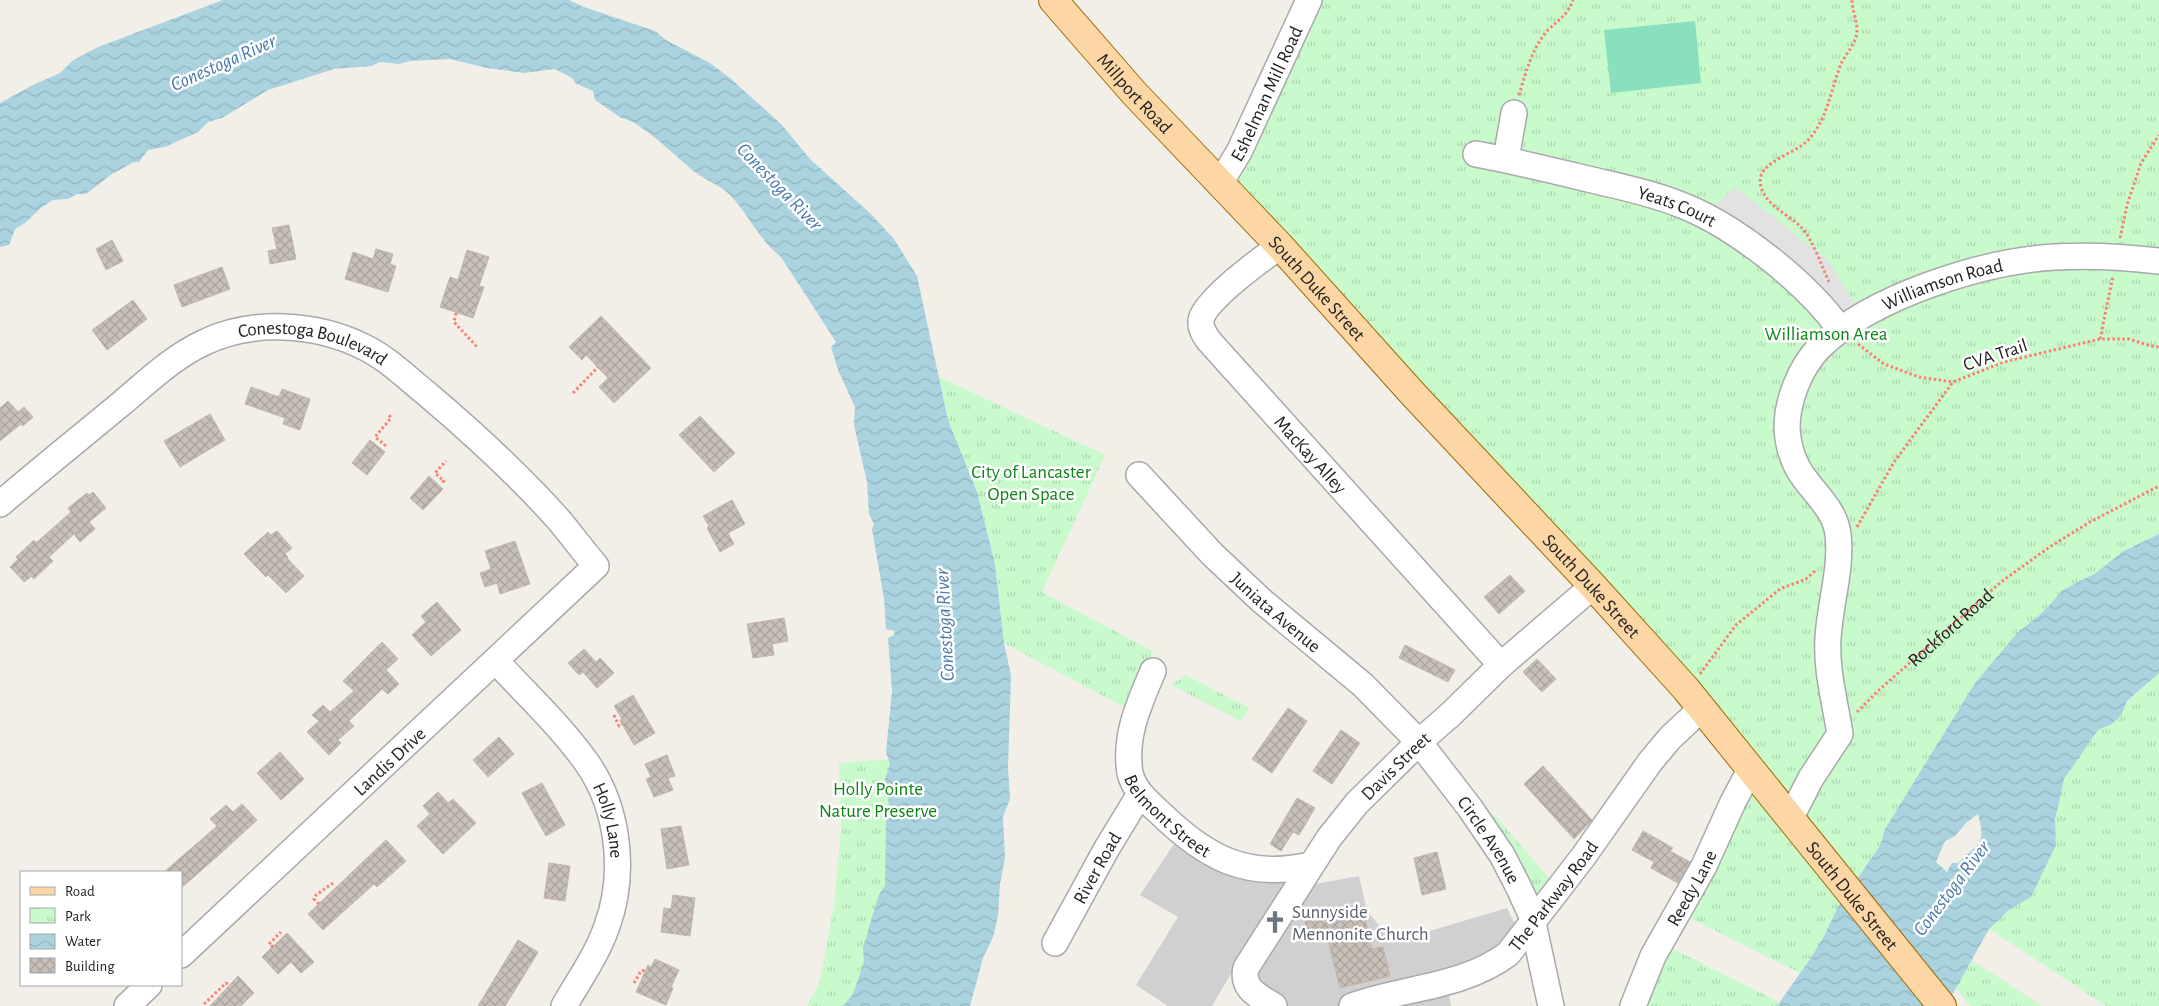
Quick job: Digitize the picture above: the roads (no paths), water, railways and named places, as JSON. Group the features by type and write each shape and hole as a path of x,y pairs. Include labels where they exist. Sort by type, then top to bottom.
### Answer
{"main road":[{"name":"Millport Road","path":"1053,0 1134,93 1220,183"},
{"name":"South Duke Street","path":"1220,183 1280,246 1413,394 1593,586 1694,699 1942,1006"}],"street":[{"name":"Eshelman Mill Road","path":"1220,183 1240,152 1309,0"},
{"path":"1506,160 1514,113"},
{"name":"Yeats Court","path":"1476,154 1640,192 1676,203 1705,215 1737,235 1811,295 1840,329"},
{"name":"MacKay Alley","path":"1280,246 1246,270 1207,307 1201,319 1202,331 1501,666"},
{"name":"Williamson Road","path":"1790,819 1811,778 1840,734 1828,666 1828,638 1839,554 1837,531 1830,509 1803,477 1789,445 1787,426 1792,398 1801,374 1818,349 1840,329 1901,297 1944,280 2004,264 2054,257 2159,261"},
{"name":"Conestoga Boulevard","path":"0,504 159,372 187,352 210,340 239,331 260,328 296,328 321,331 348,340 366,348 386,361 454,417 506,466 559,520 596,566"},
{"name":"Juniata Avenue","path":"1139,475 1212,554 1262,601 1363,685 1419,742"},
{"name":"Landis Drive","path":"182,954 596,566"},
{"name":"Davis Street","path":"1274,1006 1252,992 1246,984 1244,976 1246,968 1329,838 1357,803 1419,742 1501,666 1593,586"},
{"name":"Holly Lane","path":"496,661 566,737 587,764 604,796 611,816 616,841 617,880 608,926 596,953 564,1006"},
{"name":"Belmont Street","path":"1154,671 1140,702 1129,739 1130,774 1140,794 1171,824 1203,850 1220,860 1260,870 1291,870 1311,865"},
{"name":"The Parkway Road","path":"1352,1006 1446,984 1493,966 1508,954 1583,857 1650,762 1670,738 1694,699"},
{"name":"Circle Avenue","path":"1419,742 1470,808 1502,856 1518,886 1531,914 1551,1006"},
{"name":"Reedy Lane","path":"1633,1006 1653,956 1704,866 1733,802 1750,770"},
{"name":"River Road","path":"1055,943 1110,842 1140,794"},
{"path":"127,1006 148,986"}],"water":[{"name":"Conestoga River","path":"223,0 569,0 655,31 666,40 710,63 730,78 781,124 810,159 872,215 894,239 917,276 948,420 977,492 995,564 1004,643 1011,675 1008,767 1010,799 1003,817 1005,858 1000,884 998,916 993,937 983,958 970,1006 843,1006 853,994 864,962 863,948 878,897 885,885 886,820 889,806 885,779 890,764 886,752 892,691 888,638 894,635 895,631 886,629 884,599 872,529 874,524 869,514 867,482 854,425 855,407 838,370 831,347 836,342 781,257 766,243 726,191 695,172 638,125 621,118 595,100 593,91 575,83 572,78 555,69 524,73 487,68 450,59 410,61 399,64 380,62 371,66 334,69 268,90 222,118 208,122 198,132 165,147 148,150 139,162 134,162 112,174 86,194 77,194 68,199 53,200 15,229 9,245 0,247 0,103 60,73 72,61 98,47"},
{"name":"Conestoga River","path":"2159,534 2159,673 2127,701 2122,714 2112,724 2098,730 2064,779 2055,820 2056,845 2031,897 2009,910 1989,929 1946,1006 1777,1006 1810,959 1838,907 1881,844 1885,829 1975,683 2017,633 2043,612 2063,590 2096,573 2122,552","holes":["1978,814 1981,825 1981,839 1958,863 1952,863 1947,872 1936,862 1945,841 1955,836 1967,822"]}],"place":[{"name":"Sunnyside Mennonite Church","path":"1275,922"}],"park label":[{"name":"Williamson Area","path":"1826,333"},
{"name":"City of Lancaster Open Space","path":"1031,482"},
{"name":"Holly Pointe Nature Preserve","path":"878,799"}]}
